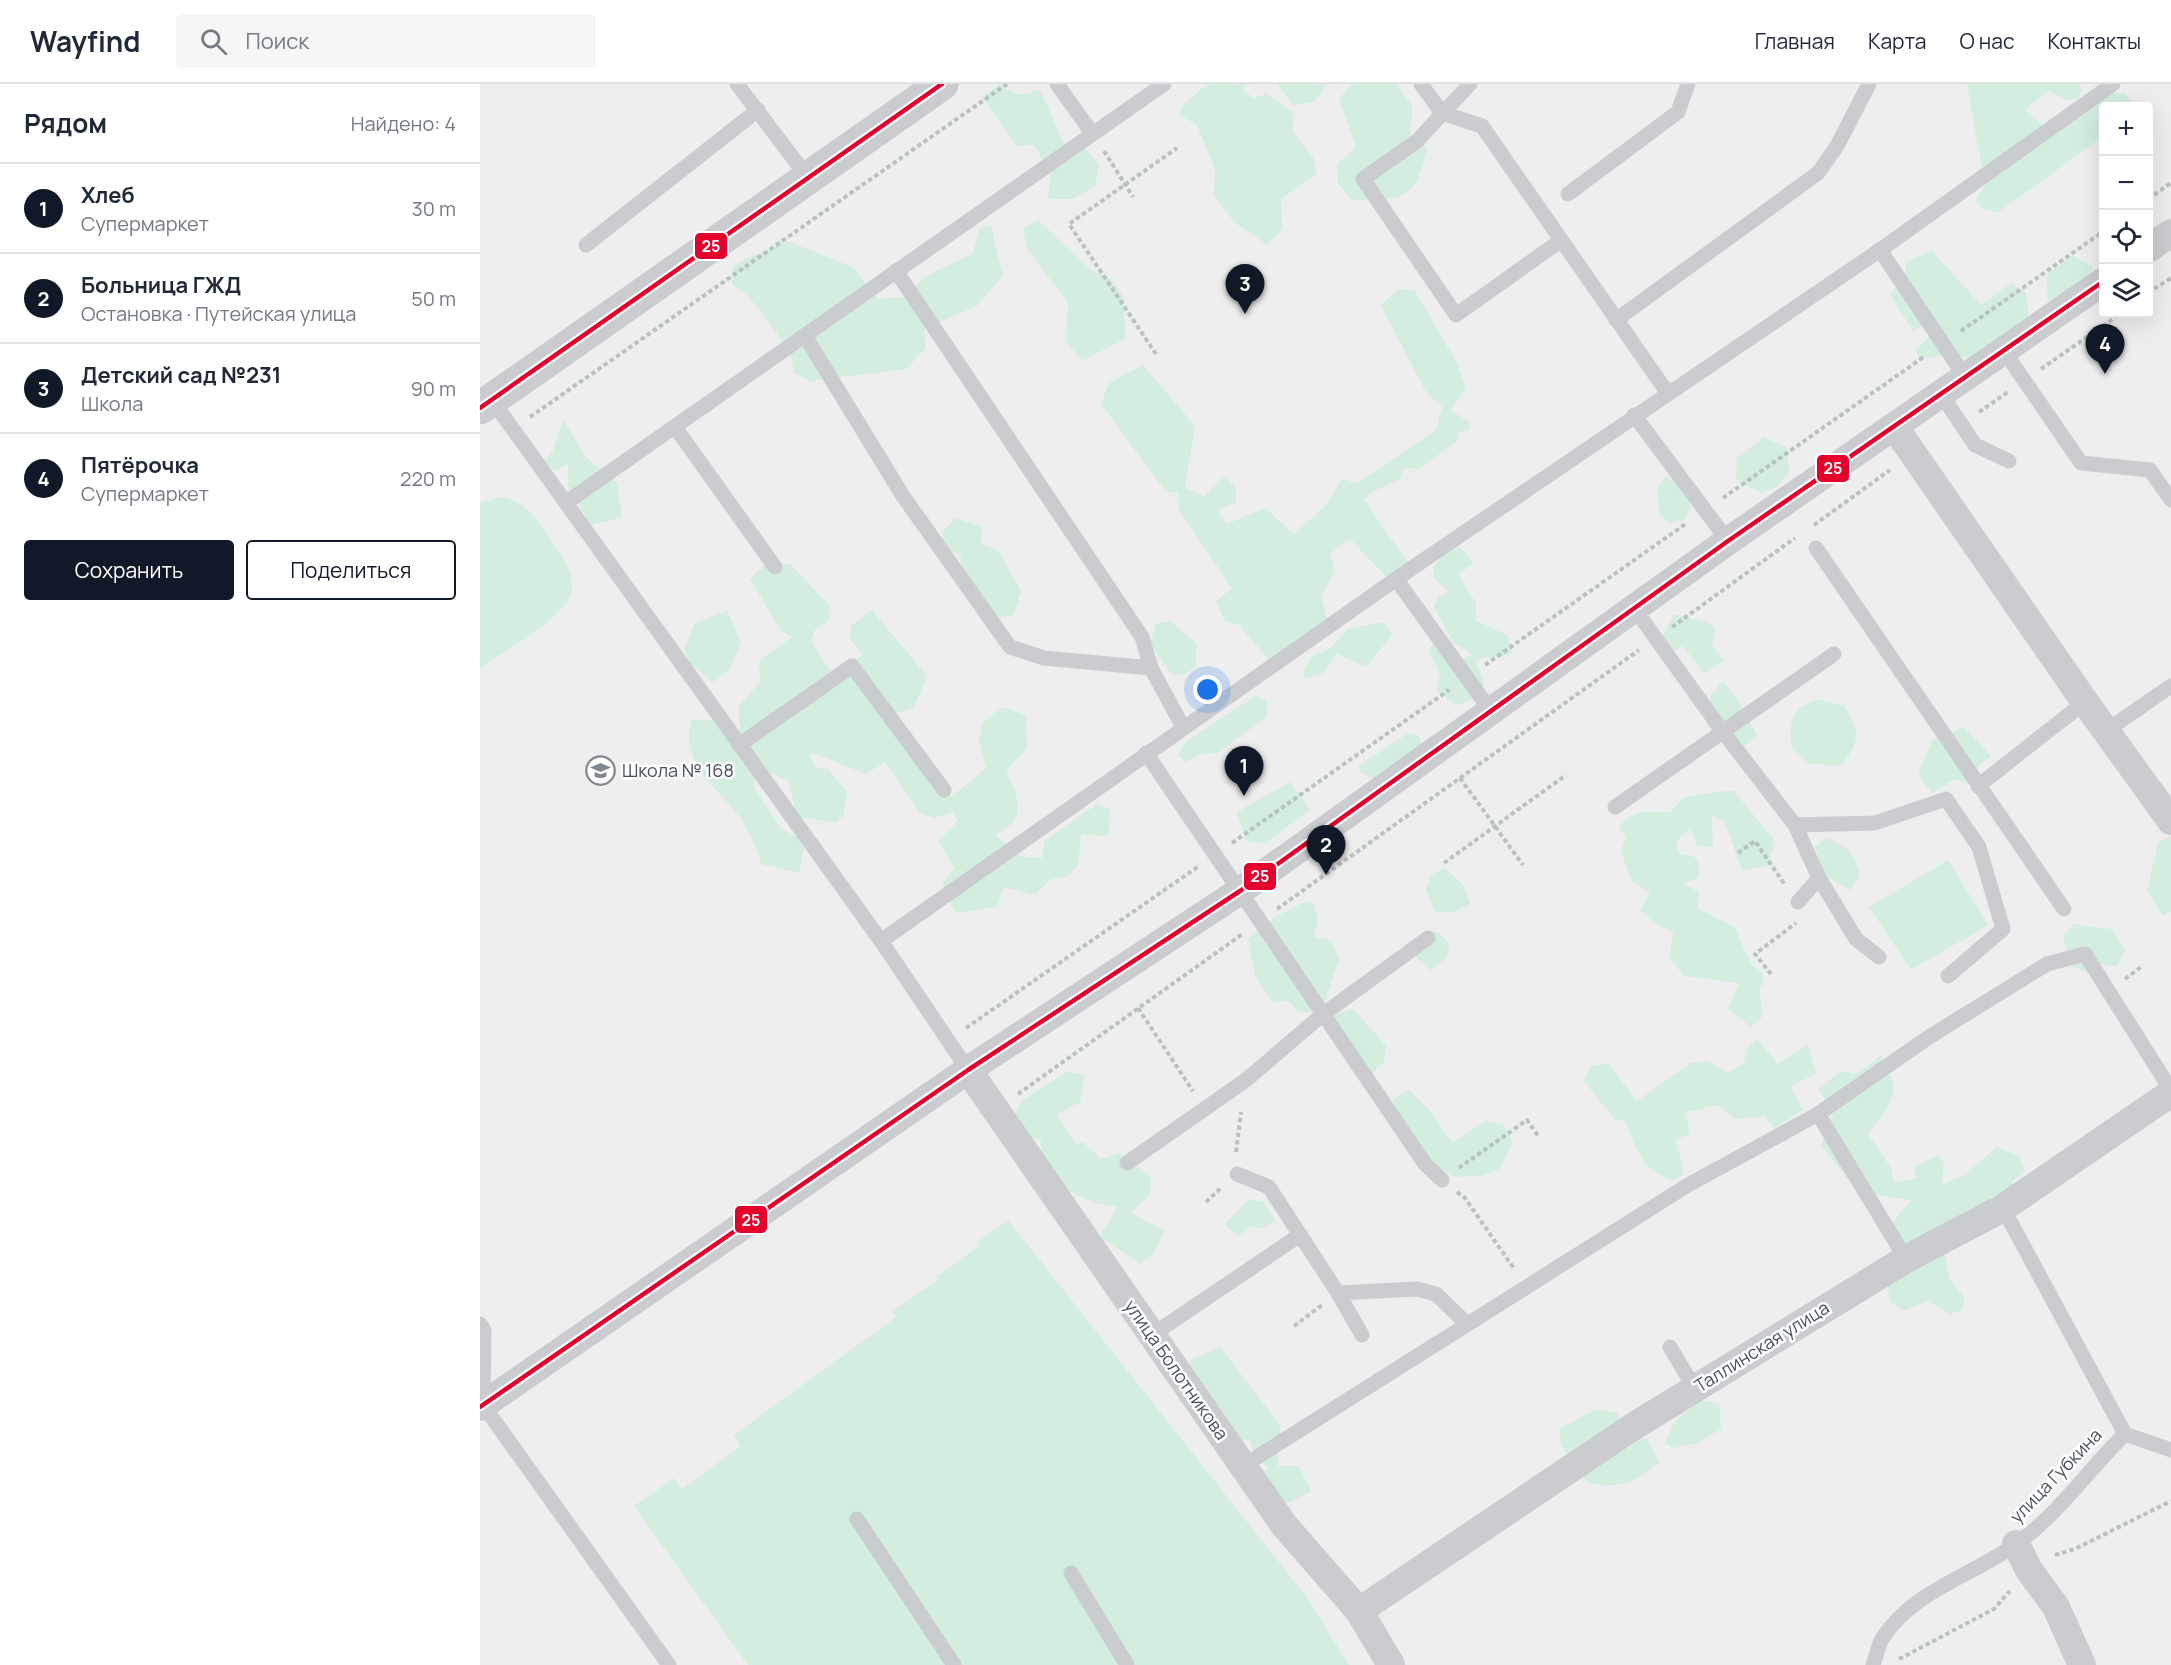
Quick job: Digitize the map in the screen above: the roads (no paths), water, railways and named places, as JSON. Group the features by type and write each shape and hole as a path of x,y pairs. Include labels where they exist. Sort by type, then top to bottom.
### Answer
{"street":[{"path":"486,404 942,84"},
{"path":"2153,246 2171,233"},
{"path":"482,1406 968,1070 1240,891 1728,541 2099,284"},
{"path":"1894,426 2085,702 2171,820"},
{"name":"улица Болотникова","path":"968,1070 1284,1525 1359,1611 1390,1665"},
{"name":"Таллинская улица","path":"1359,1611 1631,1428 1906,1259 2003,1208 2171,1091"},
{"path":"2016,1544 2029,1570 2056,1607 2082,1665"}],"lane":[{"path":"737,84 809,179"},
{"path":"1057,84 1092,133"},
{"path":"567,502 1164,84"},
{"path":"1421,84 1442,113 1482,126 1667,393"},
{"path":"1470,84 1417,141 1363,179 1456,315 1560,241"},
{"path":"1568,194 1678,112 1688,84"},
{"path":"1616,320 1818,173 1837,146 1869,84"},
{"path":"880,940 1396,579 1634,415 1880,250 2113,84"},
{"path":"586,245 758,110"},
{"path":"1880,250 1966,378"},
{"path":"896,271 1142,637 1151,668 1183,727"},
{"path":"805,336 903,496 1010,647 1044,658 1151,668"},
{"path":"2004,351 2081,463 2150,471 2171,500"},
{"path":"1941,394 1975,445 2009,461"},
{"path":"486,404 513,429 567,502 880,940 968,1070"},
{"path":"1634,415 1728,541"},
{"path":"675,427 775,567"},
{"path":"1816,548 2064,909"},
{"path":"1396,579 1491,711"},
{"path":"1634,608 1723,732 1795,825 1819,878 1856,939 1879,957"},
{"path":"1615,807 1834,654"},
{"path":"739,745 852,666 944,790"},
{"path":"2106,731 2171,686"},
{"path":"1978,786 2085,702"},
{"path":"1146,753 1425,1164 1442,1180"},
{"path":"1795,825 1875,823 1946,799 1979,846 2003,929 1948,976"},
{"path":"1797,902 1819,878"},
{"path":"1127,1163 1246,1080 1322,1015 1428,938"},
{"path":"1243,1466 1688,1185 1818,1114 1929,1037 2047,964 2085,954 2171,1091"},
{"path":"1818,1114 1906,1259"},
{"path":"1237,1174 1269,1187 1338,1293 1362,1335"},
{"path":"2003,1208 2125,1434"},
{"path":"1152,1335 1300,1235"},
{"path":"1338,1293 1417,1289 1436,1294 1467,1324"},
{"path":"480,1324 484,1330 482,1406 669,1665"},
{"path":"1670,1347 1695,1389"},
{"name":"улица Губкина","path":"1873,1665 1882,1640 1910,1606 2016,1544 2074,1490 2091,1467 2125,1434 2171,1449"},
{"path":"857,1519 954,1665"},
{"path":"1071,1573 1126,1665"}],"place":[{"name":"Детский сад №231","path":"1245,314"},
{"name":"Пятёрочка","path":"2105,374"},
{"name":"Школа № 168","path":"601,771"},
{"name":"Хлеб","path":"1244,796"},
{"name":"Больница ГЖД","path":"1326,875"}]}
